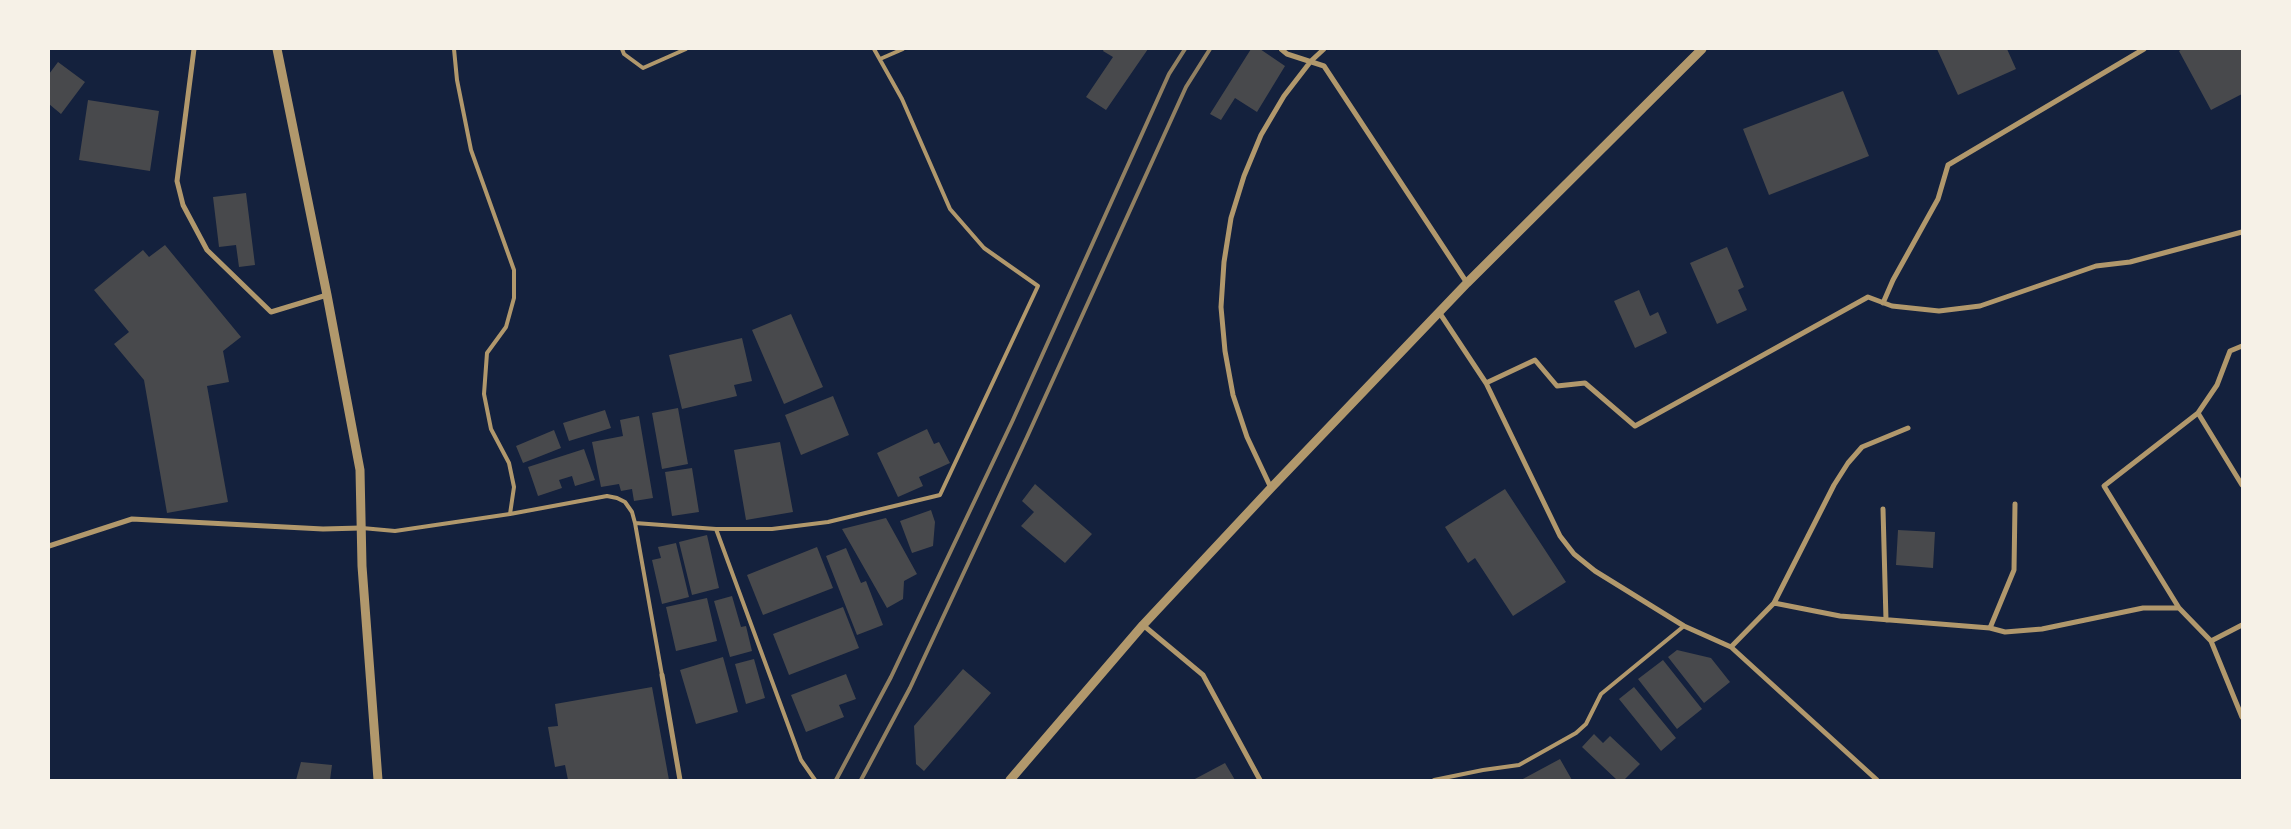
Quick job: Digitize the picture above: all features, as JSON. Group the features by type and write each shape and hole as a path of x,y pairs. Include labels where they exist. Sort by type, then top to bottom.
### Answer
{"street":[{"path":"194,49 177,181 183,205 207,250 271,312 328,295"},
{"path":"277,49 328,295 360,470 361,528 378,780"},
{"path":"1281,49 1288,54 1324,66 1467,283"},
{"path":"1271,488 1247,437 1233,395 1224,351 1221,307 1224,262 1231,218 1244,176 1262,135 1284,96 1311,61 1324,49"},
{"path":"1010,780 1143,625 1271,488 1467,283 1702,49"},
{"path":"1883,303 1892,280 1938,199 1948,165 2144,49"},
{"path":"1486,383 1535,360 1556,386 1585,383 1635,426 1868,297 1892,306 1940,311 1980,306 2096,266 2130,262 2242,232"},
{"path":"1439,312 1486,383 1560,536 1574,554 1595,571 1684,626 1731,647 1877,780"},
{"path":"2242,346 2230,351 2217,384 2198,413 2104,486 2179,608 2211,641 2242,718"},
{"path":"2198,413 2242,485"},
{"path":"1731,647 1774,603 1834,484 1848,463 1862,447 1908,428"},
{"path":"1990,628 2014,570 2015,504"},
{"path":"1883,510 1886,620"},
{"path":"49,546 132,519 323,530 361,528"},
{"path":"1774,603 1840,616 1990,628 2005,632 2042,629 2143,608 2179,608"},
{"path":"1143,625 1204,675 1260,780"},
{"path":"2211,641 2242,625"},
{"path":"662,675 680,780"}],"lane":[{"path":"454,49 457,80 472,150 514,270 514,298 506,327 487,353 484,394 491,429 509,463 514,487 510,514"},
{"path":"622,49 624,54 643,68 686,49"},
{"path":"635,523 716,529 772,529 828,522 940,495 1038,286 984,248 950,209 902,99 874,49"},
{"path":"880,59 903,49"},
{"path":"361,528 395,531 510,514 608,496 617,498 625,502 632,512 635,523 662,675"},
{"path":"716,529 801,760 815,780"},
{"path":"1434,780 1520,765 1576,733 1586,724 1600,694 1684,626"}],"building":[{"path":"1104,49 1148,49 1106,110 1086,97 1113,57 1103,51"},
{"path":"1251,49 1260,49 1285,66 1257,112 1235,98 1221,120 1210,114"},
{"path":"1937,49 2007,49 2016,69 1958,95"},
{"path":"2182,49 2242,49 2242,94 2211,110 2179,51"},
{"path":"58,62 85,82 61,114 49,104 49,74"},
{"path":"1843,91 1869,156 1769,195 1743,129"},
{"path":"88,100 159,111 150,171 79,160"},
{"path":"246,193 255,265 239,267 236,245 219,247 213,197"},
{"path":"165,245 241,337 223,351 229,382 207,386 228,502 167,513 144,380 114,344 129,332 94,290 143,250 149,257"},
{"path":"1727,247 1744,287 1738,290 1747,310 1717,324 1690,263"},
{"path":"1639,290 1650,316 1658,312 1667,333 1635,348 1614,301"},
{"path":"791,314 823,387 784,404 752,330"},
{"path":"742,338 752,381 734,385 737,396 682,409 669,355"},
{"path":"833,396 849,435 801,455 785,415"},
{"path":"678,408 688,464 662,469 652,413"},
{"path":"605,410 611,428 569,441 563,423"},
{"path":"639,416 653,498 634,501 632,489 621,491 619,484 601,487 592,442 623,436 620,420"},
{"path":"927,429 934,444 939,442 950,463 919,477 923,486 898,497 877,453"},
{"path":"554,430 561,448 523,463 516,446"},
{"path":"780,442 793,512 746,520 734,450"},
{"path":"584,449 595,480 575,486 572,476 559,480 562,488 538,496 528,467"},
{"path":"692,468 699,512 672,516 665,472"},
{"path":"1035,484 1092,534 1065,563 1021,526 1034,512 1022,501"},
{"path":"1505,489 1566,582 1513,616 1475,558 1468,563 1445,527"},
{"path":"931,510 935,522 933,546 912,553 900,521"},
{"path":"886,518 917,574 904,581 903,599 887,608 842,529"},
{"path":"1898,530 1935,532 1933,568 1896,565"},
{"path":"707,535 719,588 692,595 679,542"},
{"path":"676,543 689,597 662,604 652,560 661,558 658,547"},
{"path":"817,547 833,588 763,615 747,575"},
{"path":"846,548 861,583 866,581 883,625 857,635 826,556"},
{"path":"732,596 741,627 746,626 752,651 730,657 714,601"},
{"path":"707,598 717,641 676,651 666,607"},
{"path":"843,607 859,648 789,675 773,634"},
{"path":"1677,650 1711,658 1730,682 1704,703 1668,657"},
{"path":"723,657 738,712 696,724 680,670"},
{"path":"754,659 765,698 746,704 735,664"},
{"path":"1663,660 1702,709 1677,729 1638,679"},
{"path":"963,669 991,693 924,771 916,764 914,726"},
{"path":"846,674 856,699 839,705 844,717 806,732 791,695"},
{"path":"652,687 669,780 568,780 565,765 555,767 548,727 558,726 555,704"},
{"path":"1634,687 1676,738 1661,751 1619,699"},
{"path":"1594,734 1603,743 1610,736 1640,764 1624,780 1617,780 1582,747"},
{"path":"1560,759 1572,780 1521,780"},
{"path":"301,762 332,765 330,780 296,780"},
{"path":"1225,763 1235,780 1193,780"}],"railway":[{"path":"836,780 891,677 1012,422 1169,74 1185,49"},
{"path":"861,780 910,688 1027,437 1186,87 1210,49"}]}
